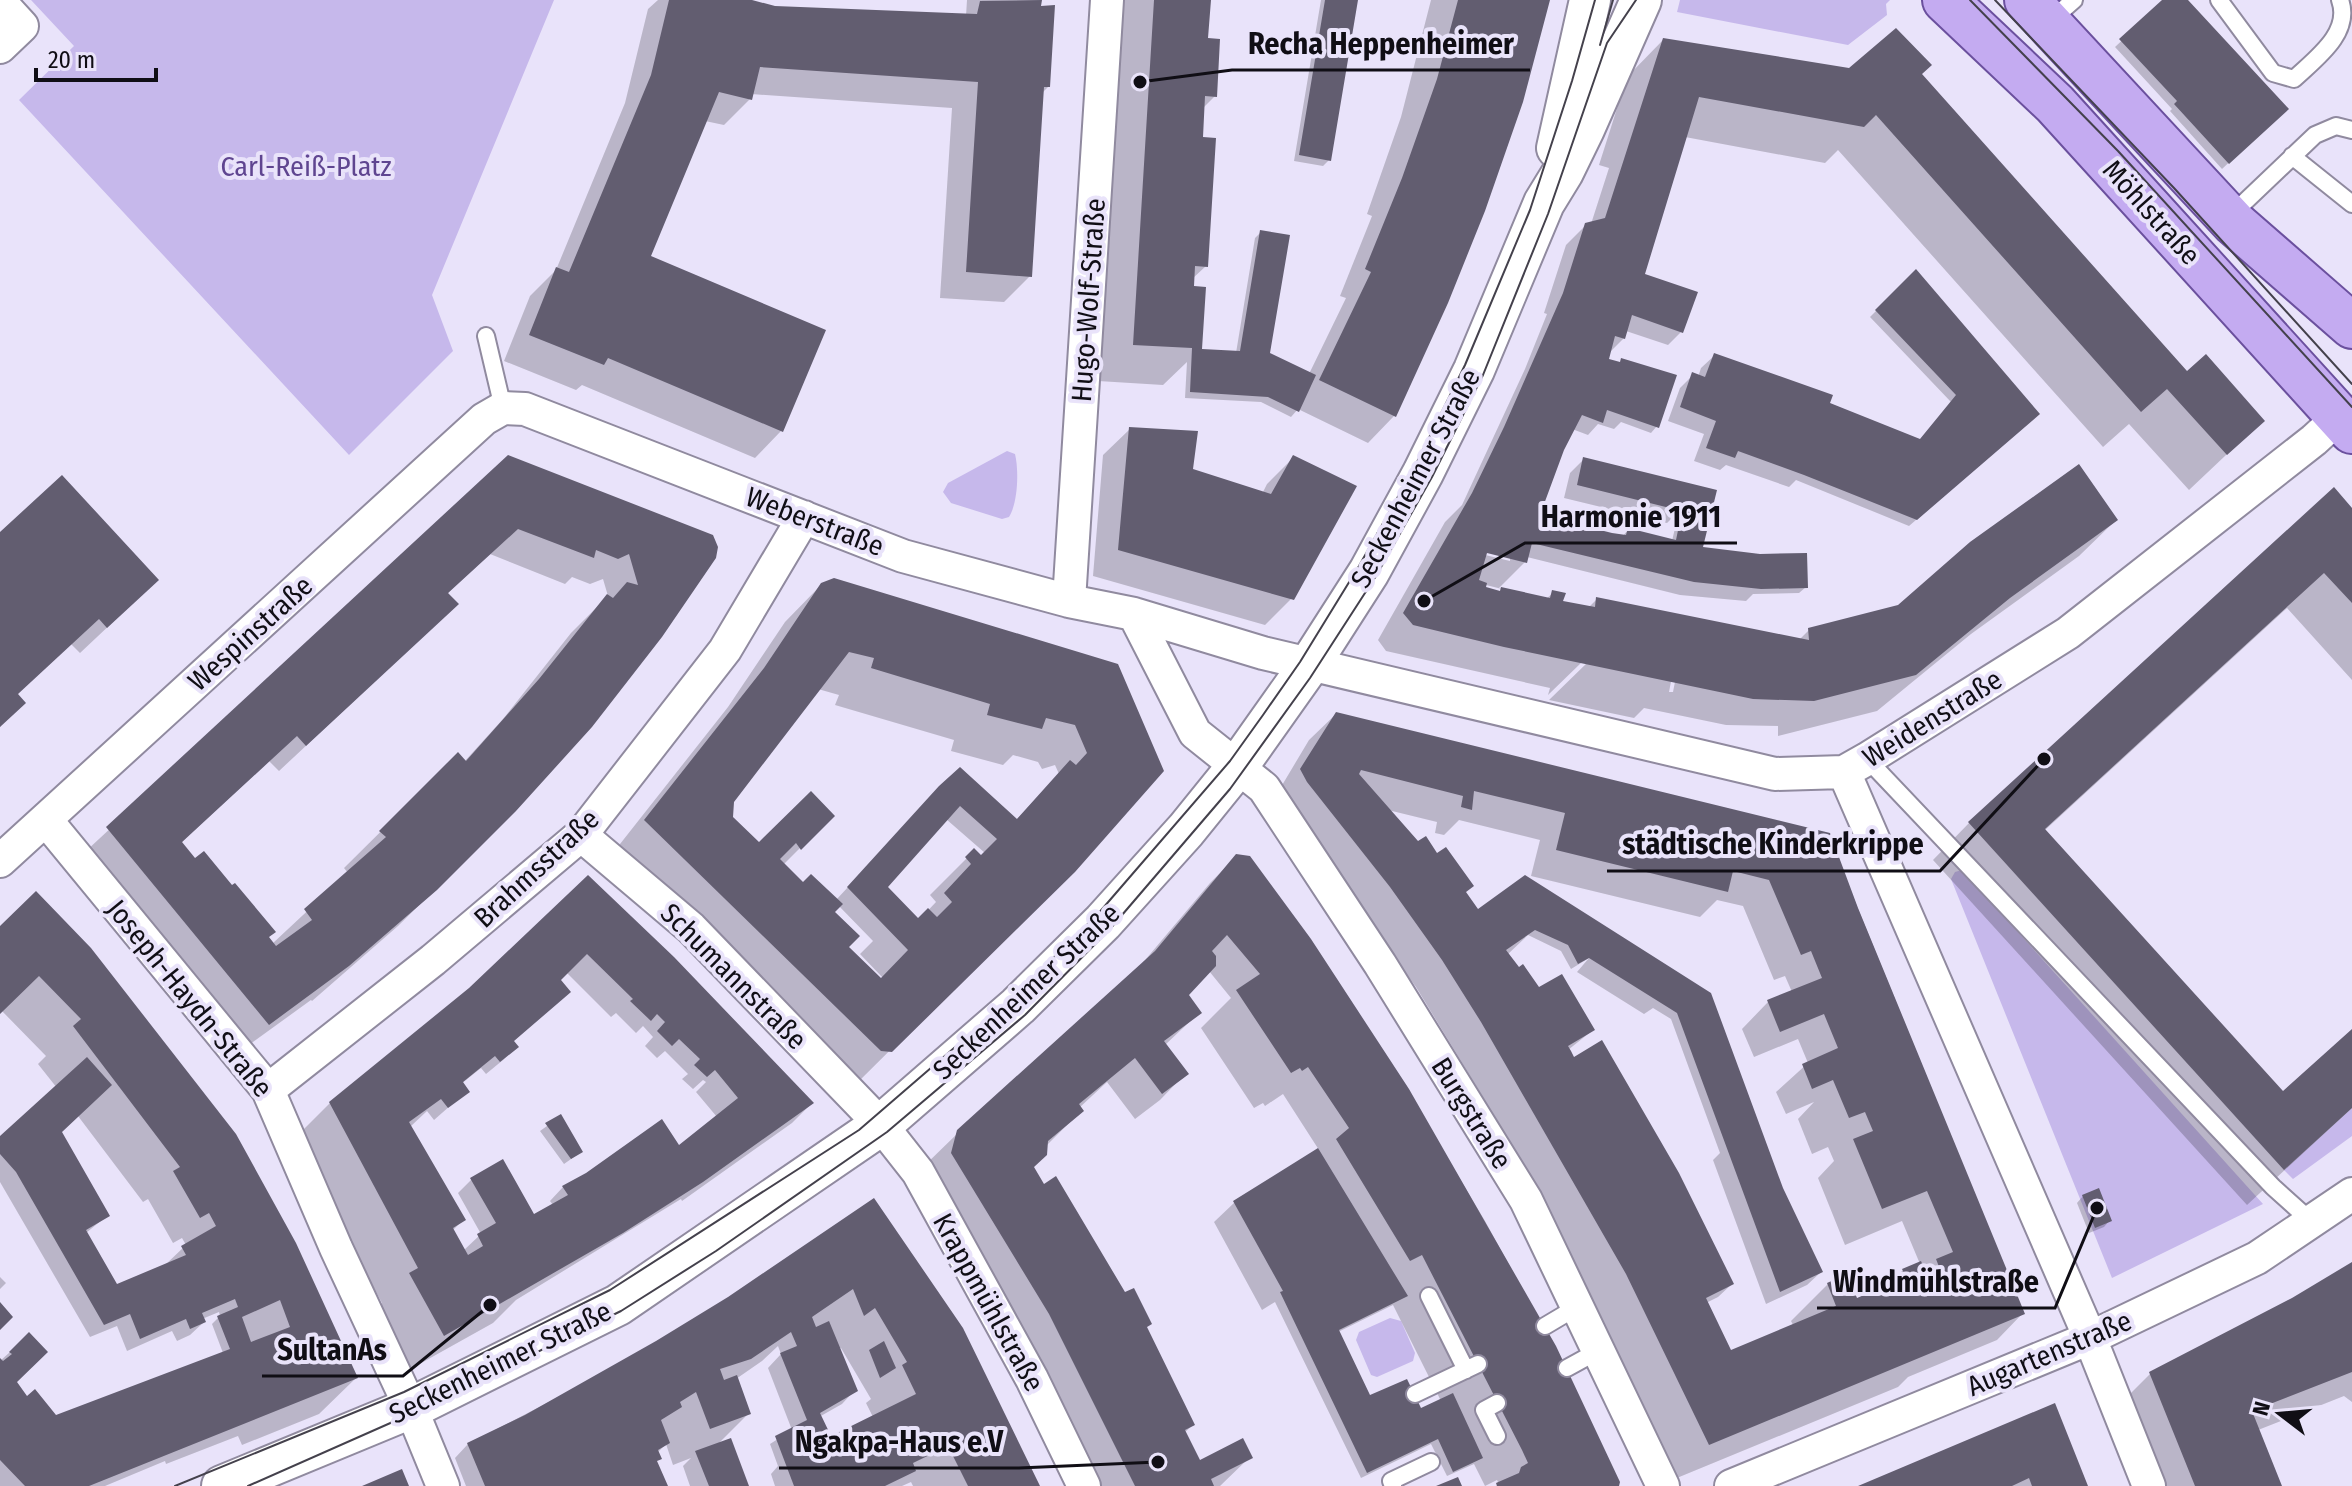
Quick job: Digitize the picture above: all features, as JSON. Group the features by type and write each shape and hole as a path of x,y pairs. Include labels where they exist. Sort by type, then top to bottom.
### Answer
{"main road":[{"name":"Möhlstraße","path":"1945,0 2055,104 2348,419"},
{"name":"Möhlstraße","path":"2049,8 2229,217 2352,326"}],"street":[{"name":"Hugo-Wolf-Straße","path":"1069,601 1107,0"},
{"name":"Seckenheimer Straße","path":"1544,203 1590,0"},
{"name":"Seckenheimer Straße","path":"222,1486 411,1408 618,1305 881,1125 1018,1006 1103,922 1186,830 1237,767 1310,664 1369,572 1474,370 1544,203 1584,129 1641,0"},
{"path":"0,2 11,37"},
{"name":"Weberstraße","path":"503,408 525,409 903,556 1069,601 1134,614 1310,664"},
{"name":"Wespinstraße","path":"0,861 484,419 503,408"},
{"name":"Weidenstraße","path":"1310,664 1775,774 1856,766 2068,633 2314,440 2348,419"},
{"name":"Brahmsstraße","path":"268,1090 433,960 581,835 725,650 804,517"},
{"path":"1134,614 1195,733 1237,767"},
{"path":"1856,766 2149,1486"},
{"name":"Burgstraße","path":"1237,767 1264,788 1380,964 1526,1200 1663,1486"},
{"name":"Joseph-Haydn-Straße","path":"46,820 268,1090 443,1486"},
{"name":"Schumannstraße","path":"581,835 691,928 881,1125"},
{"name":"Krappmühlstraße","path":"881,1125 918,1172 1032,1379 1084,1486"},
{"name":"Augartenstraße","path":"1731,1486 2090,1338 2257,1258 2352,1194"}],"lane":[{"path":"2219,0 2273,73 2294,79 2338,36 2343,9 2340,0"},
{"path":"2229,217 2315,135 2336,126 2352,130"},
{"path":"2292,156 2352,204"},
{"path":"486,336 503,408"},
{"path":"1856,766 2273,1187 2313,1223"},
{"path":"1415,1394 1472,1367 1429,1296"},
{"path":"1545,1326 1577,1307"},
{"path":"1567,1368 1598,1351"},
{"path":"1497,1403 1484,1410 1497,1436"},
{"path":"1393,1486 1391,1481 1431,1462"}],"green space":[{"name":"Carl-Reiß-Platz","path":"31,0 554,0 432,295 453,351 349,455 19,100 74,46"},
{"path":"1680,0 1890,0 1886,4 1887,15 1848,45 1677,12"},
{"path":"1007,451 1015,454 1017,469 1016,495 1009,517 1002,519 951,503 943,492 948,483"},
{"path":"1962,870 2263,1204 2112,1278 1951,879 1955,872"},
{"path":"2352,1108 2352,1136 2293,1179 2284,1170"},
{"path":"1390,1318 1401,1321 1415,1353 1413,1361 1377,1377 1371,1375 1356,1340 1359,1332"}],"building":[{"path":"669,0 752,0 775,6 977,14 980,1 1042,0 1041,6 1055,5 1050,87 1044,87 1032,277 966,272 978,82 760,67 752,100 719,92 651,256 826,330 783,432 608,358 604,365 529,335 556,267 569,272 651,75"},
{"path":"1154,0 1211,0 1208,38 1220,39 1217,97 1205,96 1203,137 1216,138 1208,267 1195,266 1194,286 1206,287 1202,349 1240,351 1260,230 1290,235 1270,353 1316,375 1299,412 1268,397 1190,392 1192,348 1133,345"},
{"path":"1325,0 1358,0 1331,161 1299,155"},
{"path":"1458,0 1550,0 1523,102 1485,211 1448,303 1396,417 1319,380 1371,272 1365,269 1437,79"},
{"path":"2162,0 2188,0 2289,109 2229,164 2174,104 2177,101 2119,39"},
{"path":"1896,28 1932,65 1922,74 2187,371 2206,354 2265,421 2227,455 2167,389 2141,412 1876,115 1864,127 1699,97 1645,274 1698,292 1683,333 1632,315 1625,339 1615,336 1609,359 1620,362 1621,358 1677,375 1659,428 1607,410 1603,423 1582,415 1564,450 1540,515 1612,533 1626,535 1628,528 1676,540 1682,511 1577,485 1583,457 1717,490 1703,547 1760,554 1807,553 1808,588 1761,589 1694,582 1532,543 1527,563 1487,553 1479,580 1487,583 1486,587 1500,591 1501,587 1550,598 1552,590 1566,593 1563,601 1595,607 1596,597 1809,640 1808,628 1898,605 1970,542 2079,464 2118,520 2010,598 1916,675 1814,701 1753,699 1413,625 1403,613 1472,493 1504,427 1563,293 1585,223 1605,218 1663,38 1849,68"},
{"path":"1916,269 2040,414 1917,520 1738,451 1735,458 1706,448 1716,421 1680,407 1692,372 1705,377 1714,353 1833,395 1830,403 1920,439 1956,395 1875,310"},
{"path":"1129,427 1198,431 1193,469 1271,494 1293,455 1357,486 1294,600 1118,550"},
{"path":"508,455 713,535 718,547 716,558 662,637 592,727 516,811 437,890 349,966 269,1025 106,827","holes":["518,529 594,558 596,550 618,559 629,554 638,585 627,582 613,598 607,594 539,679 466,761 458,752 379,831 386,837 304,909 312,920 276,946 269,937 276,932 235,883 232,885 204,851 195,858 182,842 297,736 306,746 459,604 448,593"]},
{"path":"62,475 159,580 107,628 99,619 18,694 26,703 0,727 0,532"},
{"path":"2334,487 2352,508 2352,603 2324,573 2045,829 2283,1091 2352,1029 2352,1108 2284,1170 1968,822"},
{"path":"834,578 1118,664 1164,771 1075,872 892,1052 881,1051 644,820 764,668 821,583","holes":["849,652 874,658 871,668 990,704 987,715 1042,729 1046,718 1075,725 1087,753 1076,765 1070,760 1017,819 960,767 939,786 847,887 908,950 881,978 849,947 860,936 835,912 843,904 811,874 803,882 780,859 796,843 801,850 835,816 811,791 759,842 733,817 734,802","960,806 997,839 981,855 974,848 965,857 971,864 944,893 952,902 937,917 928,908 918,918 888,887"]},
{"path":"1336,712 1830,833 2025,1314 1709,1445 1626,1274 1481,1022 1390,887 1300,769","holes":["1361,770 1463,796 1461,807 1472,810 1474,791 1565,813 1556,850 1728,892 1733,871 1769,880 1801,955 1811,951 1822,978 1767,1000 1780,1032 1824,1014 1838,1048 1802,1064 1812,1089 1833,1080 1849,1118 1865,1112 1873,1131 1853,1139 1882,1209 1927,1191 1953,1252 1936,1259 1943,1277 1930,1283 1921,1261 1902,1269 1906,1277 1857,1298 1847,1274 1827,1283 1836,1306 1731,1350 1706,1298 1734,1284 1679,1173 1602,1040 1574,1057 1568,1046 1595,1030 1562,974 1539,987 1523,964 1519,967 1506,950 1535,930 1568,945 1578,964 1589,958 1677,1013 1780,1292 1823,1272 1783,1188 1711,993 1525,875 1478,909 1466,892 1474,886 1446,847 1437,853 1426,836 1418,841 1359,774"]},
{"path":"1236,854 1250,856 1311,939 1409,1089 1556,1346 1620,1482 1619,1486 1497,1486 1496,1483 1519,1473 1521,1467 1528,1463 1522,1450 1422,1255 1410,1261 1336,1139 1349,1128 1308,1067 1291,1073 1236,990 1260,974 1227,935 1212,951 1216,956 1216,966 1189,995 1202,1013 1164,1041 1189,1074 1162,1094 1135,1058 1079,1104 1084,1111 1048,1141 1047,1155 1034,1167 1044,1184 1056,1176 1125,1292 1134,1288 1152,1324 1147,1327 1195,1425 1185,1430 1200,1460 1243,1438 1253,1458 1211,1479 1214,1486 1135,1486 1049,1314 951,1153 957,1130 1155,951"},
{"path":"588,875 674,957 814,1103 703,1182 623,1233 444,1336 409,1273 418,1268 329,1102 469,988","holes":["587,954 633,999 630,1001 651,1021 657,1014 665,1022 657,1031 672,1046 679,1039 700,1059 694,1065 707,1077 715,1070 738,1098 679,1145 662,1119 586,1173 562,1186 568,1195 534,1214 503,1159 470,1178 496,1223 477,1234 483,1246 468,1255 453,1228 466,1220 409,1122 441,1099 448,1108 470,1092 463,1082 495,1056 500,1062 519,1047 514,1041 571,992 561,980"]},
{"path":"36,891 91,948 236,1134 296,1243 358,1378 89,1486 25,1486 0,1460 0,1358 3,1361 12,1354 9,1352 29,1332 48,1352 17,1382 27,1396 35,1389 56,1415 230,1349 217,1316 238,1307 235,1299 202,1313 206,1322 190,1329 186,1319 140,1339 130,1314 104,1325 16,1172 0,1154 0,1136 87,1057 112,1085 62,1132 110,1216 86,1230 117,1284 186,1255 181,1246 216,1226 209,1213 200,1218 173,1171 180,1167 73,1026 81,1019 39,976 0,1014 0,926","holes":["280,1300 290,1327 251,1342 242,1317"]},
{"path":"561,1114 583,1152 571,1159 545,1123"},
{"path":"1318,1148 1408,1296 1339,1330 1370,1395 1407,1379 1421,1408 1453,1393 1483,1458 1453,1472 1438,1439 1367,1473 1280,1292 1283,1291 1233,1201"},
{"path":"2099,1188 2112,1221 2095,1228 2082,1195"},
{"path":"874,1198 963,1328 1040,1486 968,1486 948,1446 913,1463 916,1471 885,1486 794,1486 775,1436 807,1420 780,1353 797,1346 791,1332 751,1359 720,1369 724,1380 737,1375 751,1414 710,1429 696,1392 680,1402 682,1407 661,1420 670,1443 658,1450 662,1459 657,1461 668,1486 485,1486 467,1443 525,1415 728,1297","holes":["853,1289 864,1316 875,1308 907,1362 902,1365 916,1394 831,1436 820,1413 858,1391 829,1321 816,1327 812,1317"]},
{"path":"2352,1262 2352,1372 2252,1411 2282,1486 2195,1486 2149,1372 2292,1298"},
{"path":"0,1302 13,1317 0,1330"},
{"path":"884,1341 896,1368 880,1378 869,1350"},
{"path":"2055,1403 2088,1486 2032,1486 2029,1478 2012,1486 1858,1486"},
{"path":"731,1438 749,1486 709,1486 695,1451"},
{"path":"402,1469 409,1486 362,1486"},
{"path":"1458,1477 1462,1486 1436,1486"}],"tram line":[{"path":"175,1486 404,1392 610,1290 859,1130 1012,998 1097,915 1230,761 1263,715 1359,566 1414,468 1465,365 1530,210 1595,0"},
{"path":"1600,45 1613,0"},
{"path":"248,1486 413,1413 621,1311 716,1251 887,1132 1025,1015 1110,929 1230,789 1310,678 1376,576 1432,477 1483,375 1548,214 1607,43 1636,0"},
{"path":"1970,0 2118,151 2352,407"},
{"path":"1995,0 2174,188 2352,384"}],"place":[{"name":"Recha Heppenheimer","path":"1140,82"},
{"name":"Harmonie 1911","path":"1424,601"},
{"name":"städtische Kinderkrippe","path":"2044,759"},
{"name":"Windmühlstraße","path":"2097,1208"},
{"name":"SultanAs","path":"490,1305"},
{"name":"Ngakpa-Haus e.V","path":"1158,1462"}]}
